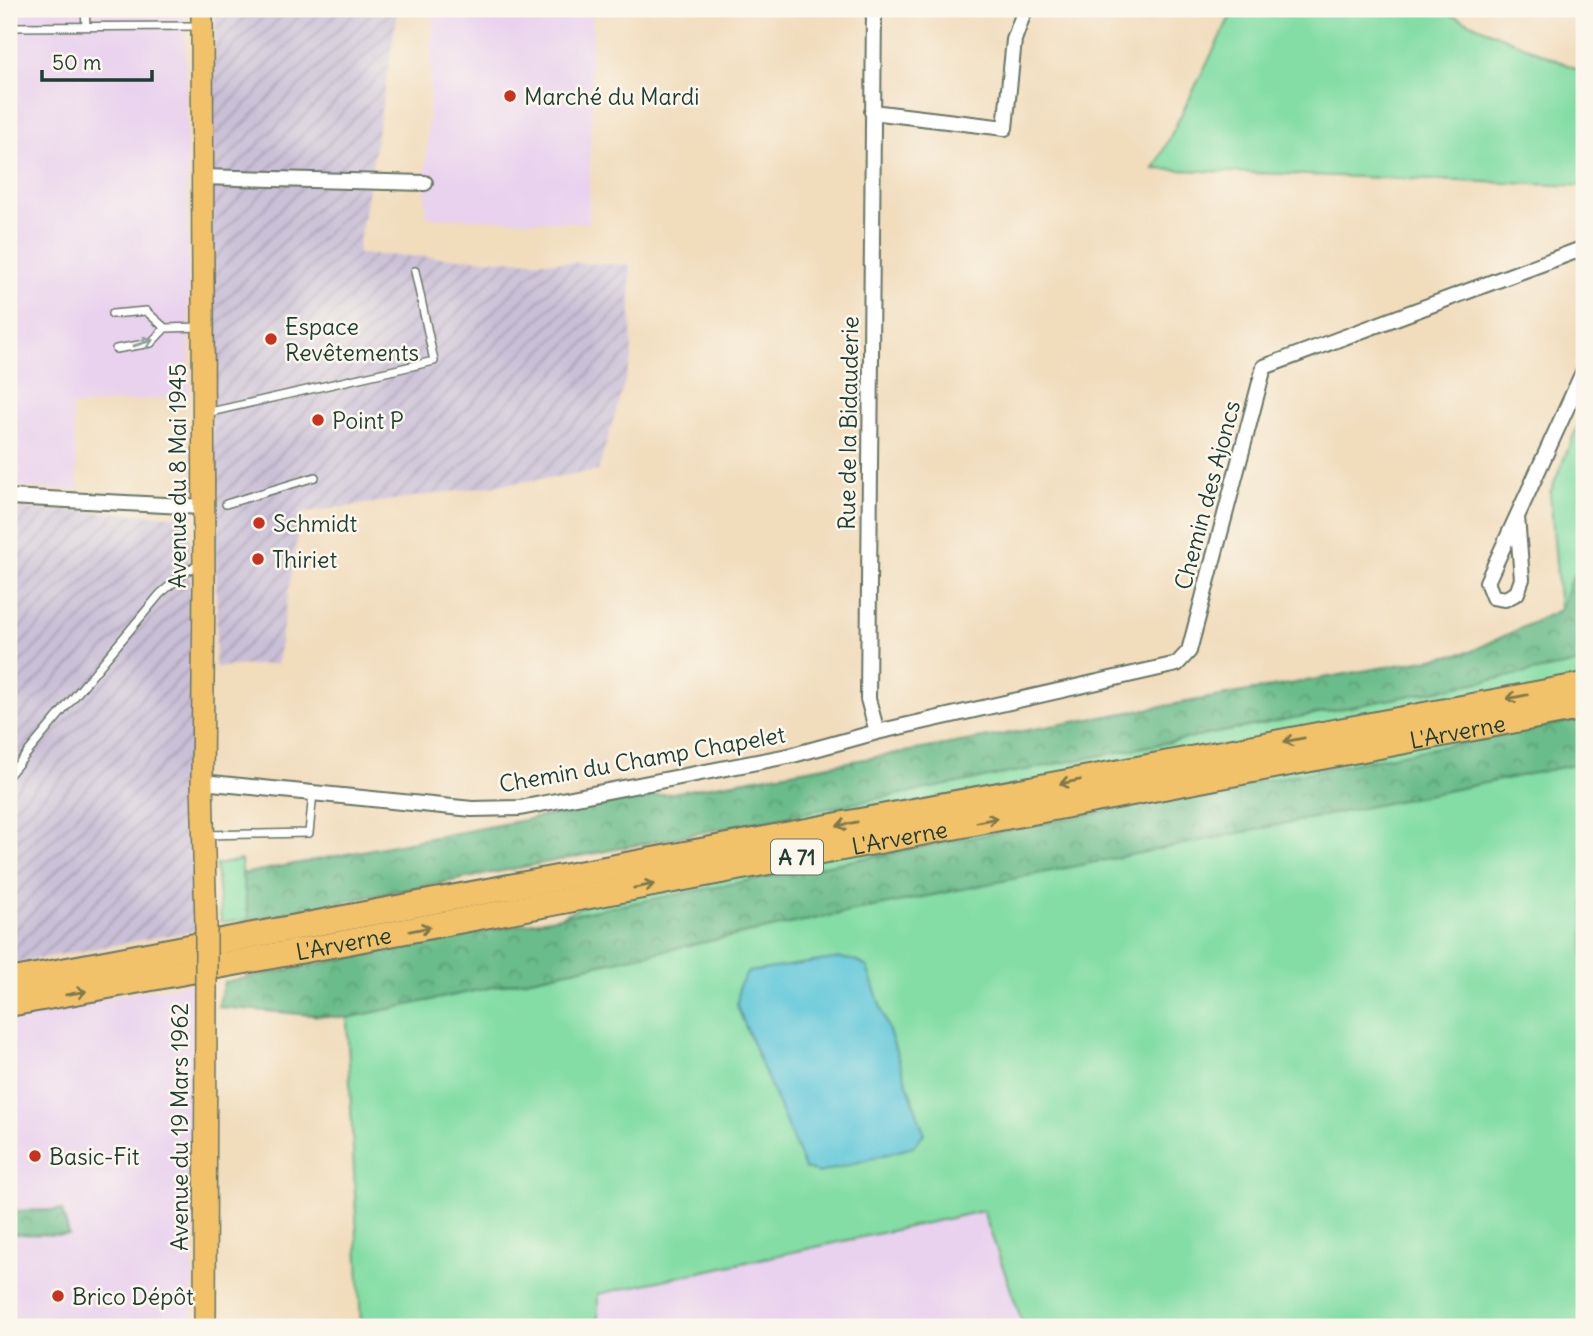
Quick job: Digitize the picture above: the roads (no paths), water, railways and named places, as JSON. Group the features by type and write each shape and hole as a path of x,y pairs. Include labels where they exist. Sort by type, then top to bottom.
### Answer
{"highway":[{"name":"L'Arverne","path":"9,981 1584,685"},
{"name":"L'Arverne","path":"9,1004 1584,707"}],"main road":[{"name":"Avenue du 8 Mai 1945","path":"201,17 204,562 202,782 205,926"},
{"name":"Avenue du 19 Mars 1962","path":"205,926 205,1327"}],"street":[{"name":"Rue de la Bidauderie","path":"874,9 868,699 877,732"},
{"path":"872,113 1005,128 1014,40 1024,9"},
{"path":"202,177 425,183"},
{"name":"Chemin des Ajoncs","path":"877,732 1177,664 1189,651 1264,367 1584,248"},
{"path":"1517,517 1522,579 1517,593 1504,599 1493,597 1487,582 1584,370"},
{"path":"9,497 203,507"},
{"name":"Chemin du Champ Chapelet","path":"202,782 472,810 520,808 793,755 877,732"}],"lane":[{"path":"85,9 86,26"},
{"name":"Avenue du 8 Mai 1945","path":"9,27 86,26 201,17"},
{"path":"202,414 434,361 415,271"},
{"path":"112,314 146,312 165,328 202,327"},
{"path":"116,349 151,343 165,328"},
{"path":"226,504 315,477"},
{"path":"9,775 160,594 187,571 204,562"},
{"path":"204,835 309,833 313,793"}],"water":[{"path":"840,958 857,961 867,967 924,1133 913,1147 819,1173 805,1169 737,1006 739,986 748,972"}],"place":[{"name":"Marché du Mardi","path":"510,96"},
{"name":"Espace Revêtements","path":"271,339"},
{"name":"Point P","path":"318,420"},
{"name":"Schmidt","path":"259,523"},
{"name":"Thiriet","path":"258,559"},
{"name":"Basic-Fit","path":"35,1156"},
{"name":"Brico Dépôt","path":"58,1296"}]}
